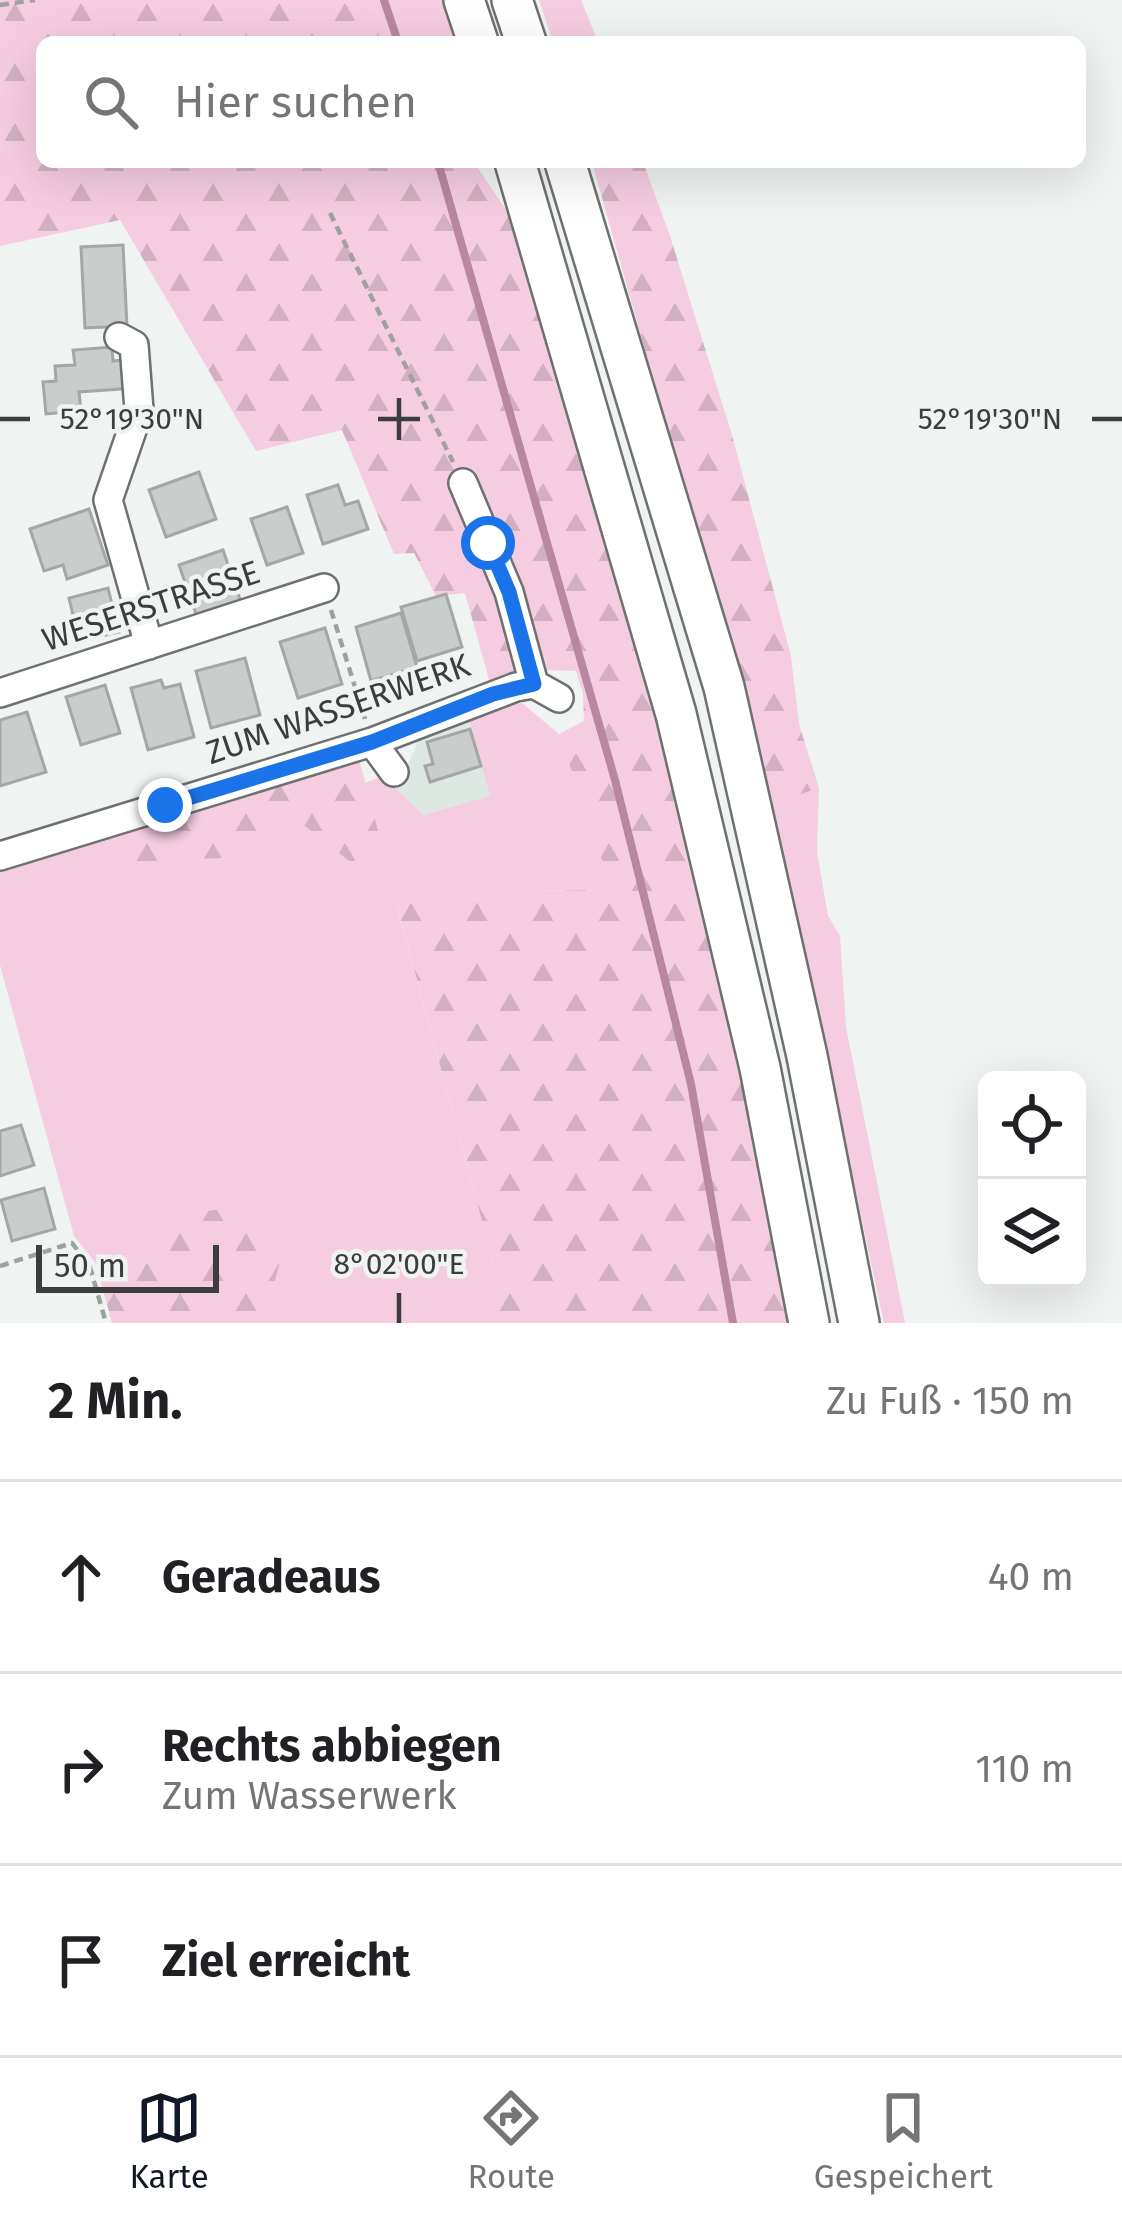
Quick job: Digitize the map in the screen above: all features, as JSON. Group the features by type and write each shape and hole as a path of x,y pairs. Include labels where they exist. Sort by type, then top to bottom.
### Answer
{"highway":[{"path":"464,0 476,36"},
{"path":"512,0 524,36"},
{"path":"517,168 676,714 760,1068 808,1323"},
{"path":"568,168 724,687 807,1057 859,1323"}],"street":[{"path":"119,337 134,345 140,410 108,500 149,645"},
{"path":"463,483 483,543 509,592 534,684 560,698"},
{"name":"WESERSTRASSE","path":"0,693 324,588"},
{"name":"ZUM WASSERWERK","path":"0,856 372,742 493,694 534,684"},
{"path":"372,742 394,772"}],"path":[{"path":"0,5 35,0"},
{"path":"330,213 463,483"},
{"path":"324,588 372,742"},
{"path":"0,1266 72,1243 90,1267 106,1323"}],"shaded area":[{"path":"468,714 491,796 423,815 383,776 407,767 422,732"}],"green space":[{"path":"0,0 369,0 390,36 36,36 36,168 478,168 512,219 646,672 723,988 788,1323 480,1323 493,1262 396,902 443,906 513,891 612,890 559,734 584,721 576,671 546,670 534,684 493,694 465,593 436,596 414,553 394,554 342,430 256,451 120,220 0,246"},
{"path":"369,0 445,0 456,36 390,36"},
{"path":"539,0 581,0 596,36 551,36"},
{"path":"594,168 645,168 670,236 732,435 791,656 799,724 819,788 768,806"},
{"path":"522,703 559,734 612,890 513,891 443,906 396,903 493,1262 480,1323 271,1323 271,1296 280,1262 203,1212 183,1228 96,1264 74,1236 0,965 0,866 101,837 149,866 185,859 246,858 305,826 324,839 385,860 365,783 383,776 423,815 490,796 468,714"},
{"path":"358,755 386,861 363,872 305,826 246,858 185,859 149,866 115,855 101,837"},
{"path":"819,788 817,852 828,916 840,936 846,1027 905,1323 884,1323 768,806"},
{"path":"246,1211 280,1262 271,1296 271,1323 112,1323 96,1264 183,1228 203,1212"}],"building":[{"path":"123,245 127,326 85,328 81,247"},
{"path":"112,347 113,361 132,359 134,388 79,392 81,411 46,414 43,382 56,381 55,366 75,365 73,350"},
{"path":"199,472 216,519 166,537 149,490"},
{"path":"338,485 345,505 358,501 368,529 323,544 307,495"},
{"path":"287,507 303,553 267,565 251,519"},
{"path":"89,509 108,565 67,579 63,565 44,571 30,529"},
{"path":"223,550 241,602 197,617 179,565"},
{"path":"108,588 119,632 79,641 69,598"},
{"path":"446,594 462,647 417,661 401,607"},
{"path":"401,613 417,667 371,681 356,627"},
{"path":"325,628 342,684 298,698 280,642"},
{"path":"245,658 260,715 211,728 196,671"},
{"path":"161,680 164,688 180,684 194,737 148,750 131,688"},
{"path":"105,685 120,733 81,745 66,697"},
{"path":"27,712 46,772 0,786 0,720"},
{"path":"470,729 481,766 430,782 425,766 433,764 427,742"},
{"path":"21,1125 34,1165 0,1176 0,1131"},
{"path":"44,1188 55,1229 12,1241 1,1200"}],"waterway":[{"path":"384,0 396,36"},
{"path":"440,168 615,780 691,1084 733,1323"}],"route":[{"path":"165,805 372,742 493,694 534,684 509,592 488,543"}]}
